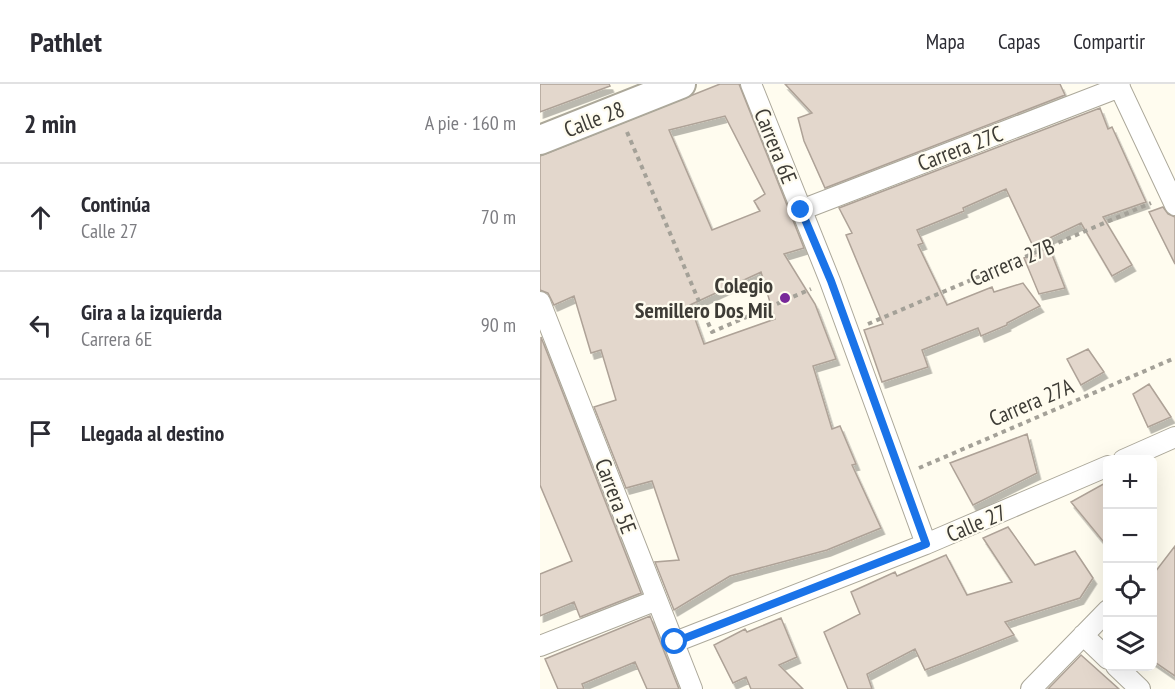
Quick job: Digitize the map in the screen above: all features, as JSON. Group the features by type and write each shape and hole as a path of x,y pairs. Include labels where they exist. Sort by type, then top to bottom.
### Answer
{"main road":[{"name":"Calle 28","path":"540,140 681,84"}],"street":[{"name":"Carrera 6E","path":"751,84 831,281 926,544"},
{"name":"Carrera 27C","path":"801,210 1119,86"},
{"path":"1119,86 1174,198"},
{"name":"Carrera 5E","path":"540,302 692,689"},
{"path":"1132,455 1175,437"},
{"name":"Calle 27","path":"675,642 926,544 1103,468"},
{"path":"540,646 657,600"},
{"path":"1032,689 1103,614"},
{"path":"1083,635 1103,655"},
{"path":"1121,671 1140,689"}],"path":[{"path":"617,110 712,332 831,281"},
{"name":"Carrera 27B","path":"849,332 1174,198"},
{"name":"Carrera 27A","path":"901,476 1175,358"}],"building":[{"path":"540,84 609,84 610,86 540,112"},
{"path":"720,84 739,84 804,248 784,254 815,304 836,359 813,366 832,429 840,426 856,464 852,465 881,528 827,550 730,576 674,610 655,562 679,560 652,481 626,488 594,407 616,400 601,350 591,353 574,296 554,305 548,293 540,290 540,156","holes":["725,116 765,194 754,201 760,211 712,230 669,130","761,272 775,319 704,344 690,305"]},
{"path":"785,84 1060,84 1065,95 825,188 804,141 798,118 812,113"},
{"path":"1100,108 1108,129 1112,127 1146,202 1103,217 1132,265 1112,276 1081,223 1033,246 1006,189 963,208 964,211 917,230 923,243 918,245 947,305 992,287 994,292 1023,283 1040,306 1007,325 981,336 978,328 922,350 928,367 882,382 864,330 883,324 846,235 852,233 839,208"},
{"path":"1163,207 1168,214 1175,217 1175,264 1149,212"},
{"path":"1049,247 1065,288 1039,294 1024,258"},
{"path":"541,337 641,593 580,617 574,602 540,616 540,574 572,561 540,485"},
{"path":"1088,349 1104,372 1081,385 1067,359"},
{"path":"1149,384 1171,417 1148,427 1133,394"},
{"path":"1027,434 1037,473 973,505 950,463"},
{"path":"1103,484 1103,541 1071,502"},
{"path":"1008,527 1035,565 1075,551 1093,578 1080,598 1005,622 1014,635 925,670 915,649 867,674 872,689 848,689 824,632 860,614 851,592 895,572 897,576 946,555 967,595 1012,582 983,538"},
{"path":"1175,546 1175,676 1157,663 1157,569"},
{"path":"650,616 679,689 647,689 635,662 582,684 584,689 558,689 545,659"},
{"path":"781,618 797,657 779,665 803,689 751,689 746,677 733,683 714,645 745,629 747,632"},
{"path":"1081,655 1119,689 1048,689"}],"place":[{"name":"Colegio Semillero Dos Mil","path":"785,298"}],"route":[{"path":"675,642 926,544 831,281 801,210"}]}
